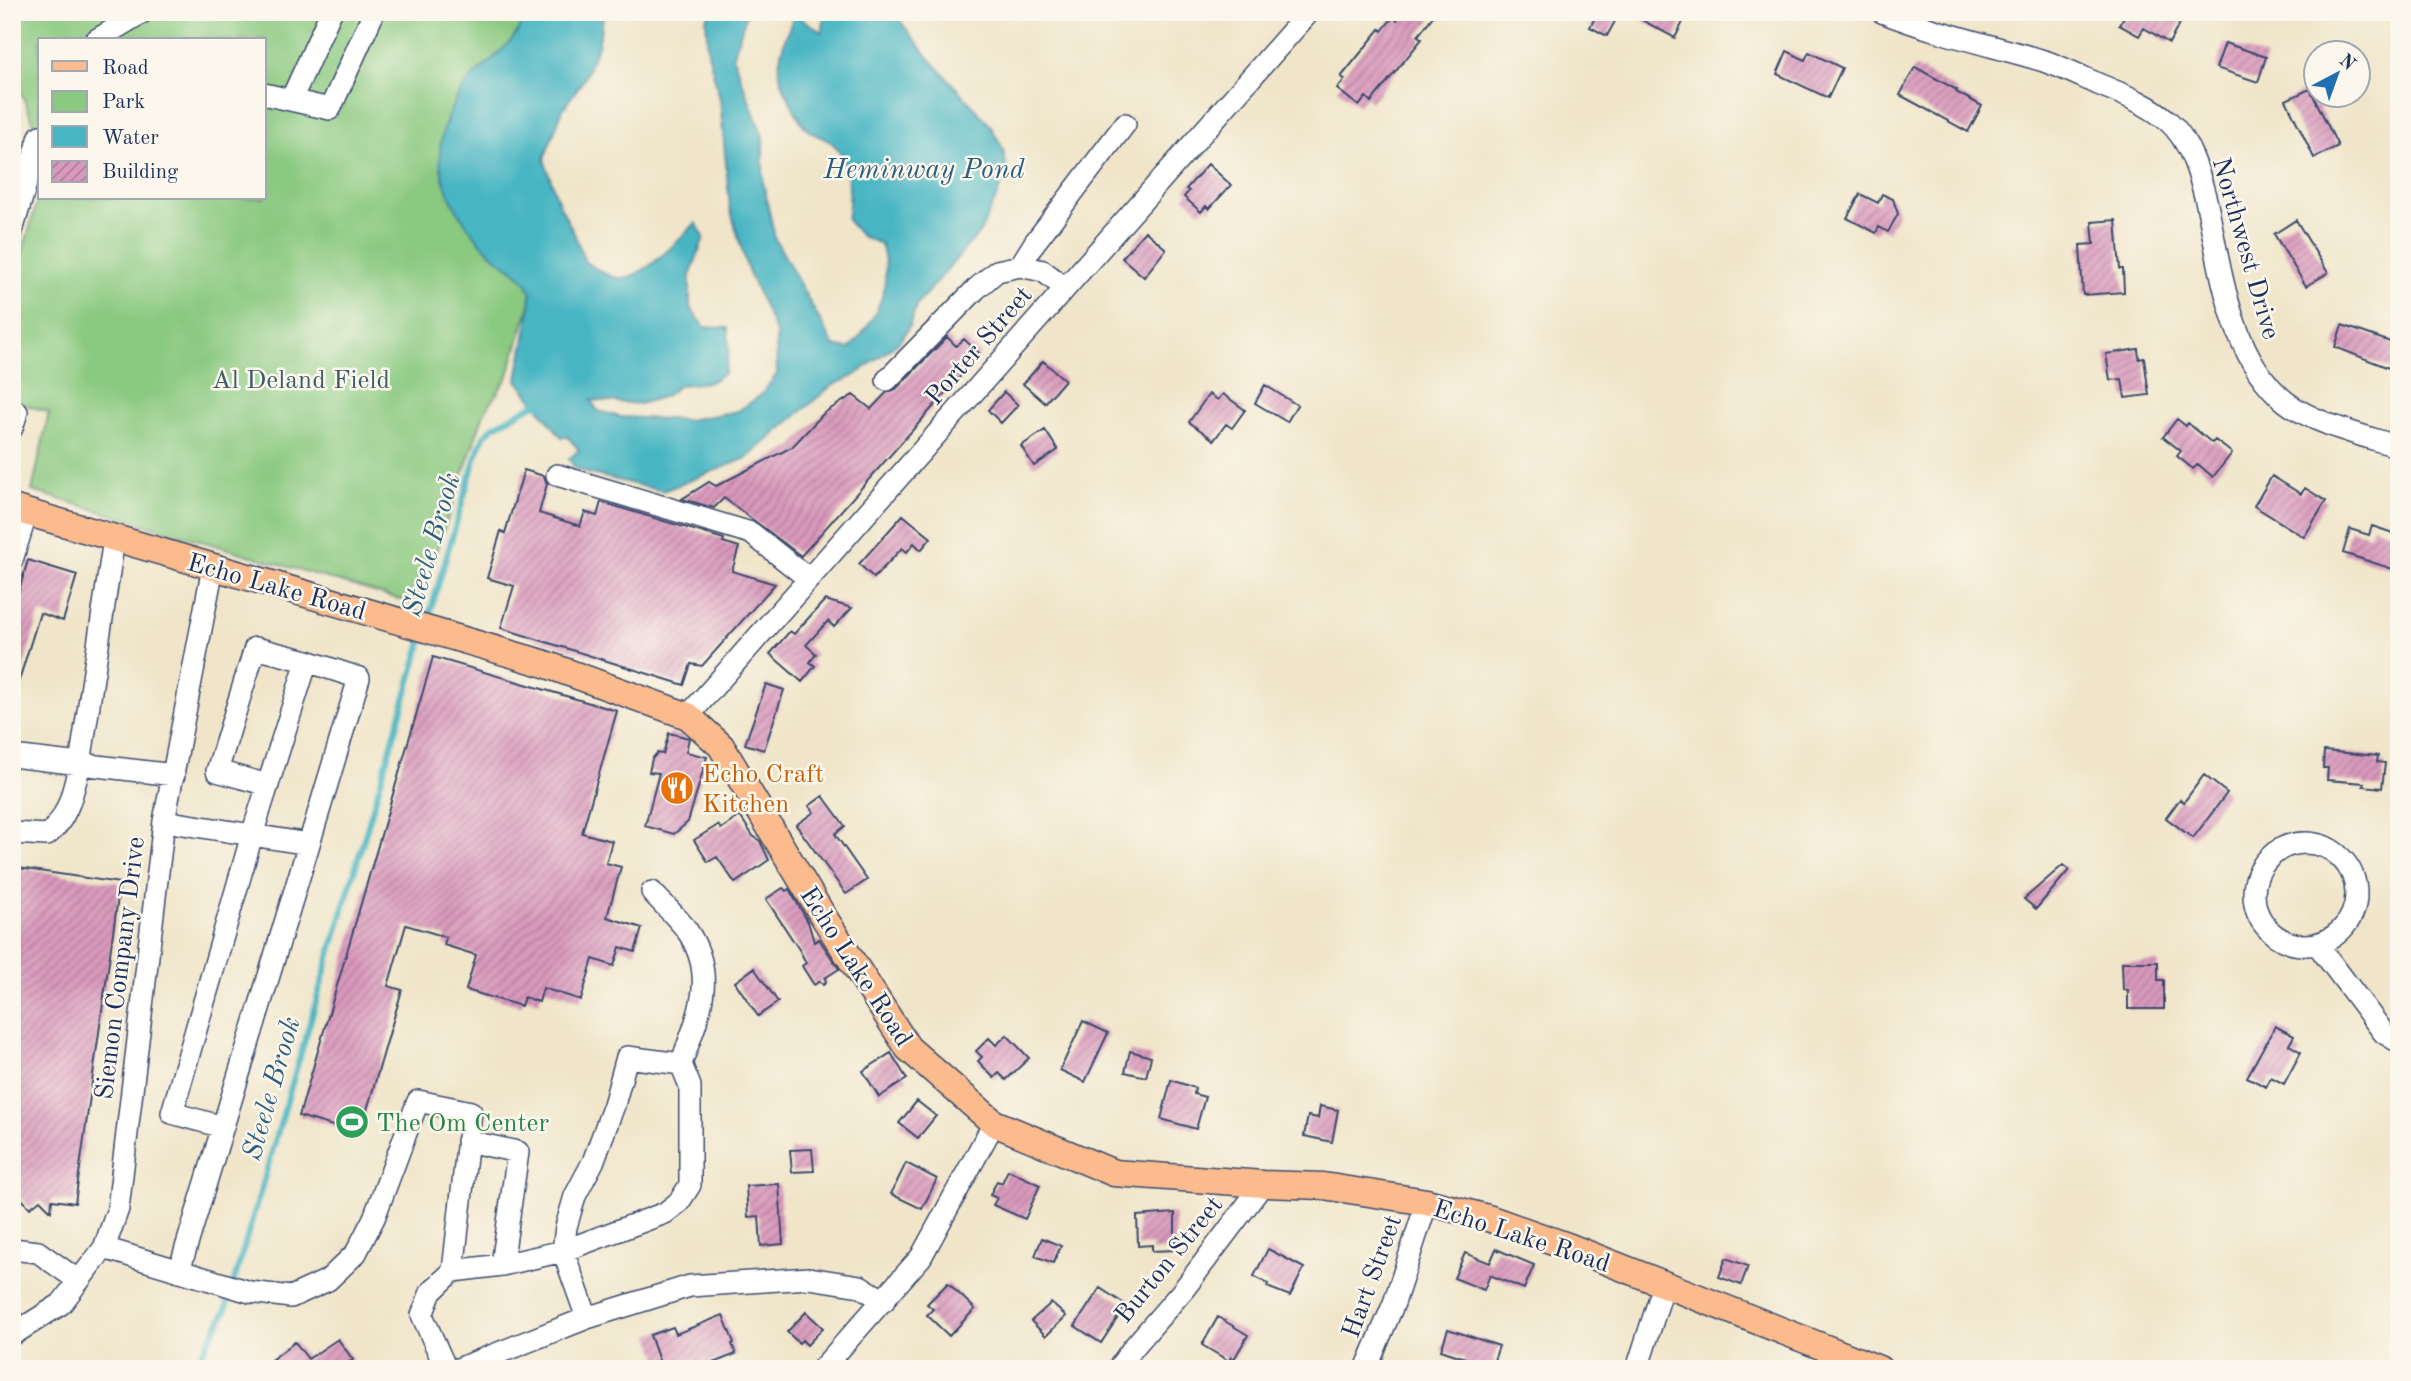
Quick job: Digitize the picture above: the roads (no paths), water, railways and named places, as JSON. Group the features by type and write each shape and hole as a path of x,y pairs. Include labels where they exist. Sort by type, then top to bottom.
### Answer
{"main road":[{"name":"Echo Lake Road","path":"20,510 542,663 688,716 721,746 823,916 908,1048 994,1123 1114,1173 1323,1186 1427,1202 1488,1218 1879,1369"}],"street":[{"path":"99,38 143,12"},
{"path":"290,100 331,12"},
{"path":"266,94 330,109 374,12"},
{"name":"Porter Street","path":"688,716 1309,12"},
{"name":"Northwest Drive","path":"1882,12 1927,30 2047,62 2137,100 2169,122 2189,149 2200,178 2227,294 2244,351 2262,379 2287,403 2329,424 2399,447"},
{"path":"1020,267 1034,242 1125,124"},
{"path":"12,231 38,143"},
{"path":"887,380 997,271 1020,267 1043,271 1065,288"},
{"path":"556,475 751,533 809,579"},
{"path":"12,560 20,510"},
{"path":"12,834 47,835 57,827 67,810 80,764 114,539"},
{"name":"Siemon Company Drive","path":"12,1335 61,1304 104,1248 118,1209 164,821 213,567"},
{"path":"179,1271 359,678 255,648 217,771 268,785"},
{"path":"223,1127 172,1113 252,835 307,661"},
{"path":"12,756 174,775"},
{"path":"164,821 309,844"},
{"path":"2305,842 2332,851 2346,863 2354,881 2356,900 2344,928 2333,938 2317,944 2292,944 2276,937 2262,923 2255,908 2255,883 2268,858 2277,850 2305,842"},
{"path":"446,1369 422,1315 431,1292 453,1271 502,1265 563,1251 664,1213 679,1202 690,1185 690,1086 681,1064 702,1004 705,981 696,948 686,929 652,892"},
{"path":"2317,944 2384,1032 2399,1042"},
{"path":"587,1318 563,1251 566,1227 575,1196 593,1162 614,1105 627,1057 681,1064"},
{"path":"104,1248 250,1292 291,1297 328,1280 356,1253 374,1218 418,1101 471,1112 453,1271"},
{"path":"822,1369 921,1257 994,1123"},
{"path":"467,1141 518,1152 502,1265"},
{"name":"Burton Street","path":"1118,1369 1184,1289 1263,1184"},
{"name":"Hart Street","path":"1366,1369 1394,1303 1427,1202"},
{"path":"12,1249 38,1252 79,1280"},
{"path":"458,1369 587,1318 690,1286 810,1278 860,1286 884,1301"},
{"path":"1637,1369 1664,1285"}],"water":[{"name":"Heminway Pond","path":"524,12 604,12 598,45 584,79 563,109 544,159 559,204 585,262 612,277 630,276 651,265 696,223 704,237 690,276 690,307 705,327 728,328 729,353 724,373 710,382 680,385 665,396 640,404 591,400 598,411 621,417 687,420 738,411 761,395 777,374 776,333 748,271 730,208 720,99 708,52 706,20 710,12 747,12 733,57 763,137 763,182 775,239 834,346 849,349 868,326 881,301 886,273 885,259 881,244 861,236 847,220 848,179 838,150 832,143 808,130 785,90 779,66 794,14 823,32 824,12 893,12 930,59 991,126 1003,149 1007,170 980,232 917,304 909,327 898,343 854,376 831,386 747,458 663,491 587,473 575,468 569,459 579,450 567,436 562,438 517,380 530,307 530,291 519,275 474,235 450,196 441,168 440,154 445,125 457,97 469,81 511,41 518,31"}],"waterway":[{"name":"Steele Brook","path":"427,623 484,436 493,427 535,404 540,406"},
{"name":"Steele Brook","path":"187,1369 203,1351 225,1312 424,634"}],"place":[{"name":"Echo Craft Kitchen","path":"677,788"},
{"name":"The Om Center","path":"352,1122"}],"park label":[{"name":"Al Deland Field","path":"301,379"}]}
